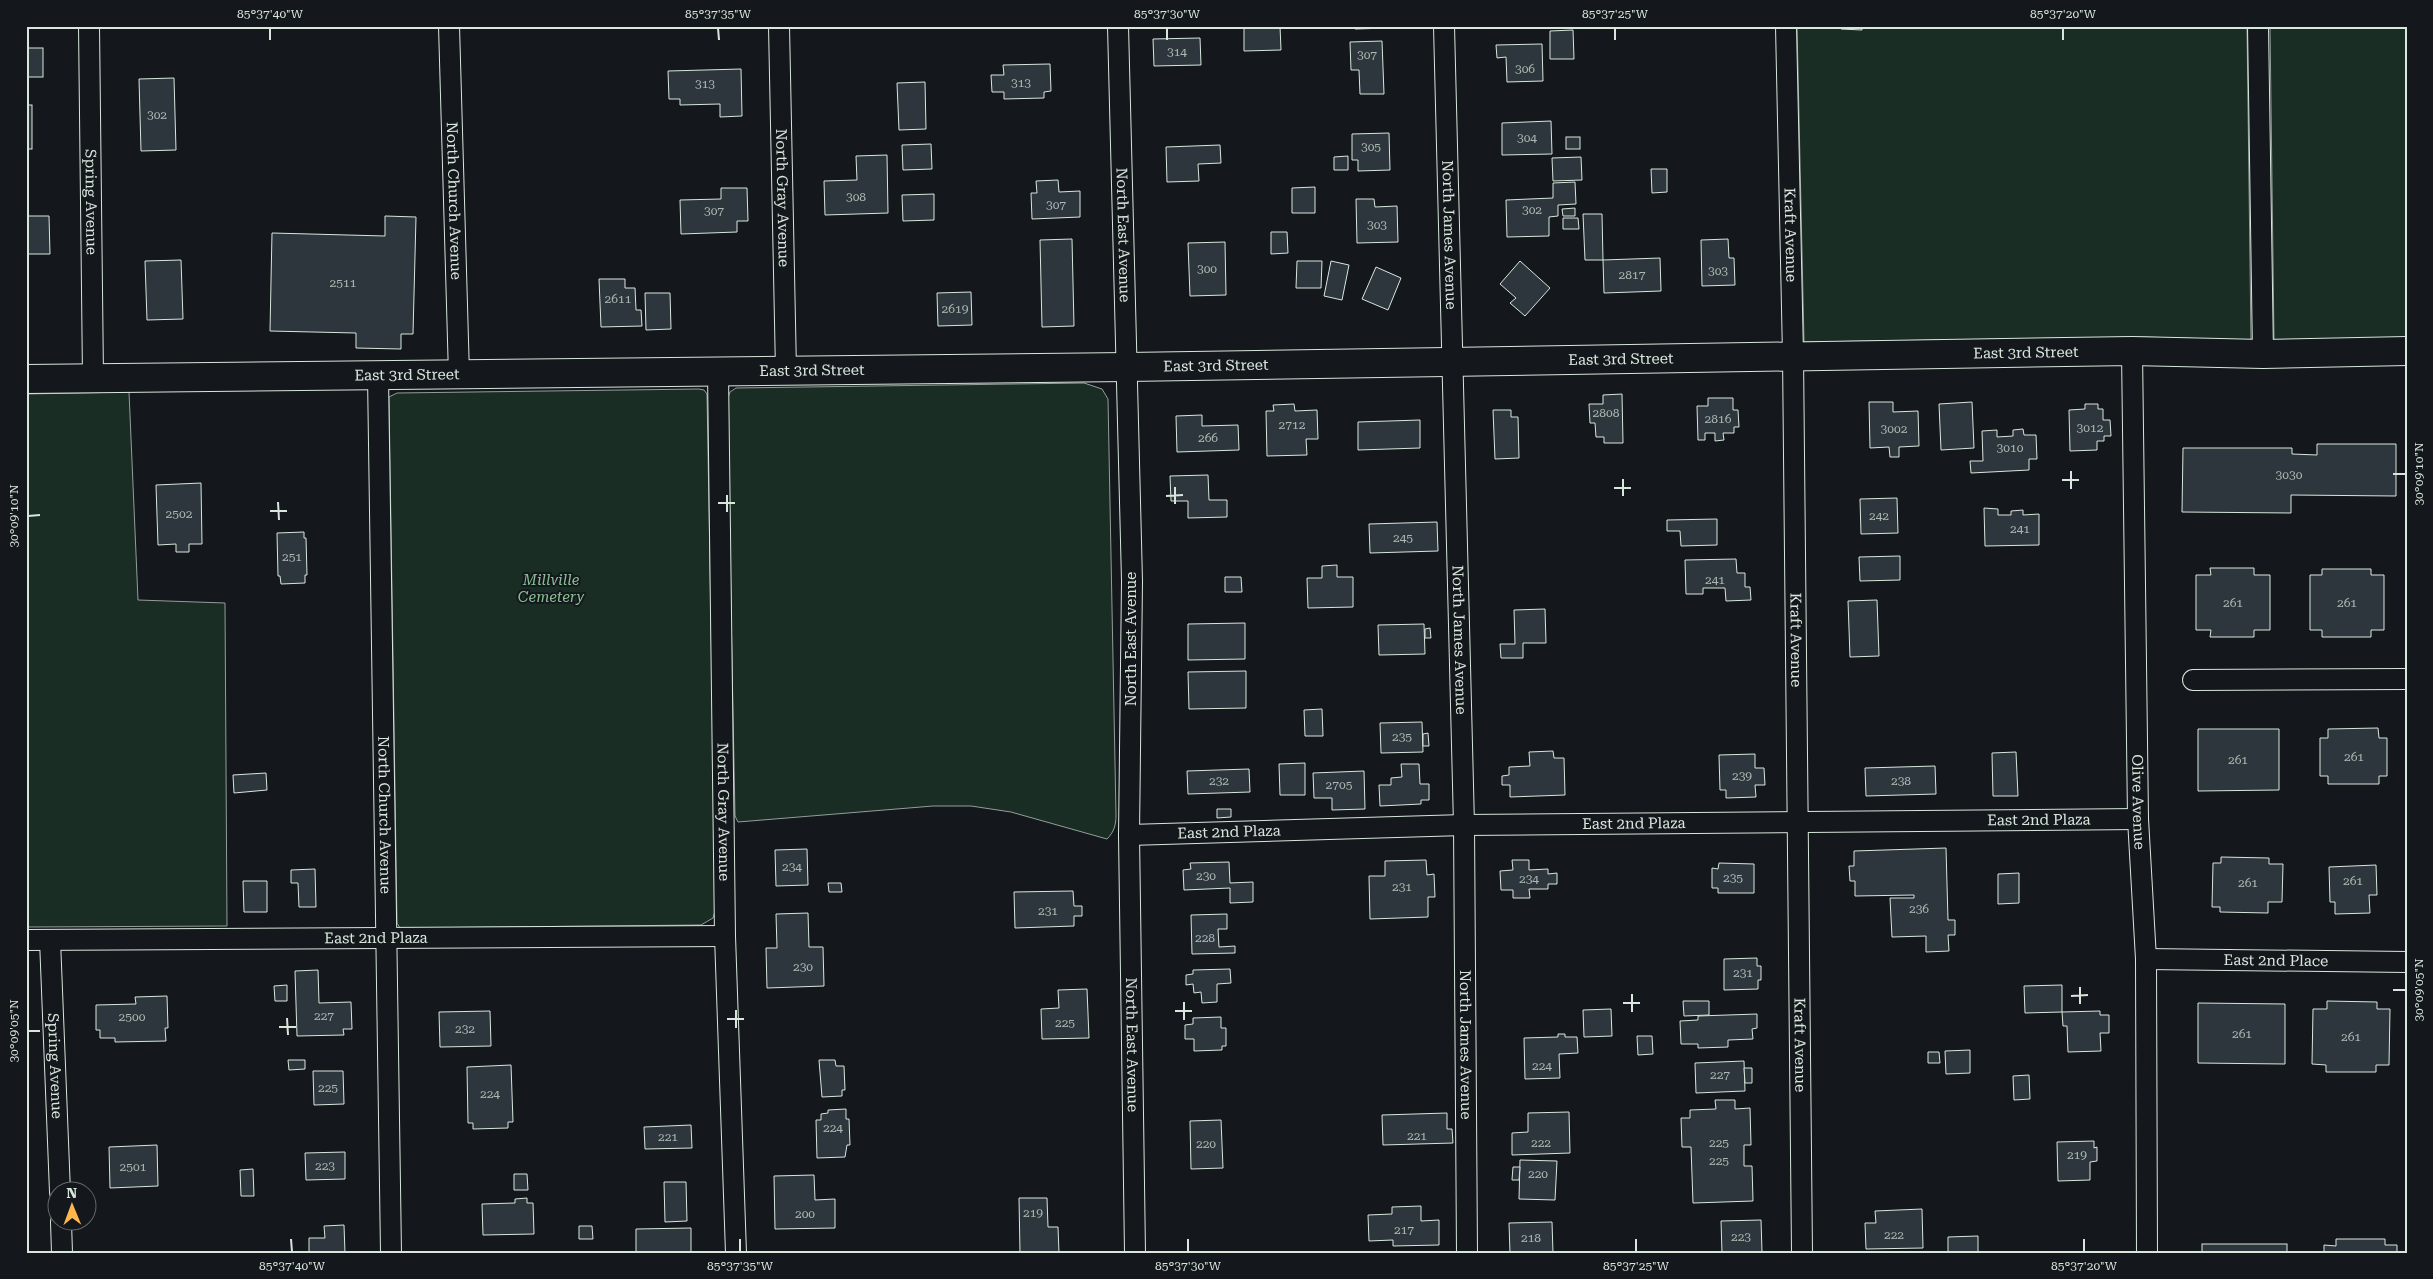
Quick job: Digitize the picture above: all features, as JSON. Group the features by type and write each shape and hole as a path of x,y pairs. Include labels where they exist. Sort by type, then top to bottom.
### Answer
{"street":[{"name":"Spring Avenue","path":"89,26 93,378"},
{"name":"North Church Avenue","path":"449,26 459,375"},
{"name":"North Gray Avenue","path":"779,26 786,371"},
{"name":"North East Avenue","path":"1118,26 1132,581 1129,835 1135,1253"},
{"name":"North James Avenue","path":"1444,26 1464,825 1468,1253"},
{"name":"Kraft Avenue","path":"1786,26 1793,355 1802,1253"},
{"path":"2258,26 2262,354"},
{"name":"East 3rd Street","path":"26,379 1127,367 1453,360 2132,351 2262,354 2407,351"},
{"name":"Olive Avenue","path":"2132,351 2138,819 2146,959 2147,1253"},
{"name":"North Gray Avenue","path":"718,372 724,936 736,1253"},
{"name":"North Church Avenue","path":"378,376 391,1253"},
{"path":"2193,680 2407,679"},
{"name":"East 2nd Plaza","path":"1129,835 1464,825 2138,819"},
{"name":"East 2nd Plaza","path":"26,940 724,936"},
{"name":"Spring Avenue","path":"50,940 60,1182"},
{"name":"East 2nd Place","path":"2146,959 2407,962"},
{"path":"61,1232 62,1253"}],"green space":[{"path":"1797,26 2247,26 2251,340 2143,337 1804,342"},
{"path":"2270,26 2407,26 2407,338 2274,340"},
{"path":"1084,383 1102,389 1108,399 1116,815 1116,822 1111,834 1107,839 1011,812 971,806 933,806 738,822 735,816 727,400 730,392 736,388"},
{"name":"Millville Cemetery","path":"704,390 707,394 716,907 713,918 701,925 400,928 397,923 389,397 397,393"},
{"path":"129,392 138,600 225,603 227,926 26,927 26,394"}],"building":[{"path":"1244,26 1280,26 1281,50 1244,51"},
{"path":"1355,26 1389,26 1389,28 1355,29"},
{"path":"1841,26 1862,26 1862,30 1841,29"},
{"path":"1573,30 1574,59 1550,59 1550,31"},
{"path":"1200,38 1201,65 1154,66 1153,39"},
{"path":"1382,41 1384,94 1360,94 1359,70 1351,70 1350,42"},
{"path":"1542,44 1543,81 1507,82 1506,57 1497,58 1496,45"},
{"path":"26,48 43,48 43,77 26,77"},
{"path":"1050,64 1051,91 1044,92 1044,98 1004,99 1004,92 992,92 991,75 1004,75 1003,65"},
{"path":"741,69 742,116 720,117 720,104 680,105 680,99 669,99 668,71"},
{"path":"174,78 176,150 141,151 139,79"},
{"path":"925,82 926,129 899,130 897,83"},
{"path":"26,105 32,105 32,149 26,149"},
{"path":"1551,121 1552,154 1502,155 1502,123"},
{"path":"1389,133 1390,170 1358,171 1358,160 1352,160 1352,134"},
{"path":"1566,137 1580,137 1580,149 1566,149"},
{"path":"931,144 932,169 903,170 902,145"},
{"path":"1220,145 1221,163 1198,164 1199,181 1167,182 1166,147"},
{"path":"887,155 888,213 825,215 824,181 857,180 856,156"},
{"path":"1348,156 1348,170 1334,170 1334,157"},
{"path":"1581,157 1582,180 1553,181 1552,158"},
{"path":"1651,169 1667,169 1667,192 1652,193"},
{"path":"1058,180 1059,192 1080,191 1080,217 1032,219 1031,193 1037,193 1036,181"},
{"path":"1575,182 1576,204 1558,205 1558,216 1549,217 1549,236 1507,237 1506,200 1553,198 1553,183"},
{"path":"1315,187 1315,213 1292,213 1292,188"},
{"path":"721,188 747,188 748,221 737,221 737,232 681,234 680,200 721,199"},
{"path":"934,194 934,220 903,221 902,195"},
{"path":"1356,199 1374,199 1375,207 1397,206 1398,242 1357,243"},
{"path":"1575,208 1575,216 1563,216 1562,209"},
{"path":"1583,214 1602,214 1603,260 1585,260"},
{"path":"26,216 49,216 50,254 26,254"},
{"path":"385,216 416,217 413,334 401,334 401,349 356,348 356,333 270,331 272,233 385,236"},
{"path":"1563,218 1578,218 1579,229 1563,229"},
{"path":"1271,232 1287,232 1288,253 1271,254"},
{"path":"1072,239 1074,326 1042,327 1040,240"},
{"path":"1728,239 1729,258 1734,258 1735,285 1702,286 1701,240"},
{"path":"1225,242 1226,295 1190,296 1188,243"},
{"path":"1660,258 1661,291 1604,293 1603,260"},
{"path":"181,260 183,319 147,320 145,261"},
{"path":"1297,261 1322,261 1321,288 1296,288"},
{"path":"1331,261 1349,265 1342,300 1324,296"},
{"path":"1520,261 1550,288 1525,316 1510,303 1516,298 1500,284"},
{"path":"1376,267 1401,278 1388,310 1362,299"},
{"path":"599,279 625,279 625,288 635,288 636,310 641,310 642,326 601,327"},
{"path":"971,292 972,325 938,326 937,293"},
{"path":"645,293 670,293 671,329 646,330"},
{"path":"1622,394 1623,443 1604,443 1604,437 1596,437 1595,423 1590,423 1589,404 1603,404 1603,395"},
{"path":"1708,398 1733,398 1733,410 1738,410 1739,427 1734,427 1734,433 1723,433 1724,440 1715,441 1715,433 1705,433 1705,440 1698,440 1697,406 1708,406"},
{"path":"1869,402 1893,402 1893,412 1918,411 1919,446 1899,447 1899,457 1890,457 1889,447 1870,448"},
{"path":"1972,402 1974,448 1941,450 1939,404"},
{"path":"1294,404 1295,411 1317,410 1318,439 1306,439 1307,455 1267,456 1266,411 1274,411 1273,405"},
{"path":"2085,404 2098,404 2098,409 2103,409 2103,420 2110,420 2111,436 2104,436 2104,441 2097,441 2097,450 2070,451 2069,410 2085,409"},
{"path":"1493,410 1511,410 1511,417 1518,417 1519,458 1495,459"},
{"path":"1202,415 1202,426 1238,425 1239,450 1177,452 1176,416"},
{"path":"1420,420 1420,448 1358,450 1358,422"},
{"path":"2023,429 2024,435 2036,435 2037,459 2029,459 2029,470 1971,473 1970,461 1983,461 1982,431 1997,430 1997,437 2013,436 2013,430"},
{"path":"2317,444 2396,444 2396,496 2291,495 2291,513 2182,512 2183,448 2292,448 2292,454 2317,455"},
{"path":"1208,475 1209,500 1227,500 1227,517 1188,518 1188,501 1171,501 1170,476"},
{"path":"201,483 202,544 189,544 189,552 176,552 176,544 158,545 156,485"},
{"path":"1897,498 1898,533 1861,534 1860,499"},
{"path":"1984,508 1998,509 1998,515 2011,515 2011,511 2023,510 2023,515 2039,514 2039,545 1985,546"},
{"path":"1717,519 1717,545 1681,546 1680,531 1667,531 1667,520"},
{"path":"1437,522 1438,551 1370,553 1369,524"},
{"path":"304,532 304,538 306,538 307,575 305,575 305,583 281,584 280,576 278,576 277,533"},
{"path":"1900,556 1900,580 1860,581 1859,557"},
{"path":"1736,559 1737,573 1745,573 1745,587 1750,587 1751,600 1726,601 1725,588 1703,588 1703,594 1686,594 1685,560"},
{"path":"1337,565 1337,577 1353,577 1353,607 1308,608 1307,578 1322,578 1322,566"},
{"path":"2210,568 2254,568 2254,575 2270,575 2270,630 2254,630 2254,637 2210,637 2211,630 2196,630 2196,575 2211,575"},
{"path":"2322,569 2371,569 2371,575 2384,575 2384,630 2371,630 2371,637 2322,637 2322,630 2310,630 2310,575 2322,575"},
{"path":"1225,577 1241,577 1242,592 1225,592"},
{"path":"1877,600 1879,656 1850,657 1848,601"},
{"path":"1545,609 1546,643 1523,643 1523,658 1501,658 1500,644 1515,644 1514,610"},
{"path":"1245,623 1245,659 1188,660 1188,624"},
{"path":"1424,624 1425,654 1379,655 1378,625"},
{"path":"1430,628 1431,638 1425,638 1425,629"},
{"path":"1246,671 1246,708 1189,709 1188,672"},
{"path":"1322,709 1323,736 1305,736 1304,710"},
{"path":"1422,722 1423,752 1381,753 1380,723"},
{"path":"2378,728 2379,738 2387,738 2387,776 2379,776 2379,784 2328,784 2328,776 2320,776 2320,738 2328,738 2328,729"},
{"path":"2198,729 2279,729 2279,790 2198,791"},
{"path":"1428,733 1429,746 1423,746 1423,734"},
{"path":"1553,751 1554,758 1564,758 1565,795 1510,797 1510,785 1502,785 1502,776 1509,775 1509,767 1530,766 1529,752"},
{"path":"2016,752 2018,796 1993,796 1992,753"},
{"path":"1755,754 1755,768 1764,768 1765,785 1755,785 1756,797 1726,798 1726,790 1720,790 1719,755"},
{"path":"1305,763 1305,795 1280,795 1279,764"},
{"path":"1401,764 1419,764 1420,784 1429,784 1429,800 1421,800 1421,804 1380,806 1379,785 1391,785 1391,778 1402,777"},
{"path":"1935,766 1936,794 1866,796 1865,768"},
{"path":"1249,769 1250,792 1188,794 1187,771"},
{"path":"1364,771 1365,809 1332,810 1332,798 1314,798 1313,773"},
{"path":"266,773 267,790 234,793 233,775"},
{"path":"1217,809 1231,809 1231,817 1217,818"},
{"path":"1946,848 1948,920 1955,920 1955,935 1948,935 1949,951 1926,952 1926,936 1892,937 1890,898 1914,898 1914,895 1855,896 1855,881 1850,881 1849,866 1854,866 1854,851"},
{"path":"807,849 808,885 776,886 775,850"},
{"path":"2221,857 2269,858 2269,864 2283,864 2282,902 2268,902 2268,913 2220,912 2220,907 2212,907 2213,863 2221,863"},
{"path":"1426,860 1427,875 1434,874 1435,897 1428,897 1428,917 1370,919 1369,876 1385,876 1385,861"},
{"path":"1512,860 1529,860 1529,870 1548,869 1548,874 1557,873 1557,884 1548,884 1548,889 1529,889 1530,898 1513,898 1513,890 1501,890 1500,871 1513,870"},
{"path":"1229,862 1230,883 1253,882 1253,902 1230,903 1230,888 1184,890 1183,870 1191,869 1190,863"},
{"path":"1719,863 1754,864 1754,893 1718,893 1718,888 1712,888 1712,868 1718,869"},
{"path":"2376,865 2377,895 2369,895 2370,913 2335,914 2335,902 2330,902 2329,867"},
{"path":"315,869 316,907 299,907 298,883 291,883 291,870"},
{"path":"2019,873 2019,903 1998,904 1998,874"},
{"path":"243,881 267,881 267,912 244,912"},
{"path":"828,883 841,883 842,892 829,892"},
{"path":"1073,891 1074,906 1082,906 1082,916 1074,916 1074,926 1015,928 1014,892"},
{"path":"808,913 809,947 823,947 824,986 767,988 766,948 777,948 776,914"},
{"path":"1227,914 1227,929 1218,929 1219,947 1235,946 1235,953 1192,954 1191,915"},
{"path":"1757,958 1757,966 1761,966 1761,980 1758,980 1758,989 1724,990 1724,959"},
{"path":"1230,969 1231,983 1217,984 1217,1002 1202,1003 1201,992 1194,993 1193,984 1186,985 1186,975 1193,974 1193,970"},
{"path":"318,970 319,1003 351,1002 352,1029 343,1029 344,1035 297,1036 295,971"},
{"path":"287,985 287,1001 275,1001 274,986"},
{"path":"2062,985 2062,1012 2025,1013 2024,986"},
{"path":"1087,989 1089,1038 1042,1039 1041,1009 1059,1008 1058,990"},
{"path":"167,996 168,1028 165,1028 166,1041 115,1042 115,1038 100,1038 100,1030 96,1030 96,1005 136,1004 135,997"},
{"path":"1683,1001 1709,1001 1709,1015 1684,1016"},
{"path":"2327,1001 2377,1002 2377,1009 2390,1009 2389,1065 2376,1065 2376,1072 2326,1072 2326,1065 2312,1064 2313,1009 2327,1009"},
{"path":"2198,1003 2285,1004 2285,1064 2198,1063"},
{"path":"1611,1009 1612,1036 1584,1037 1583,1010"},
{"path":"490,1011 491,1046 440,1047 439,1012"},
{"path":"2100,1011 2100,1015 2109,1015 2109,1033 2100,1033 2101,1051 2068,1052 2067,1026 2063,1026 2062,1012"},
{"path":"1757,1014 1757,1028 1752,1029 1753,1039 1728,1040 1728,1047 1698,1048 1698,1044 1681,1044 1680,1021 1698,1020 1698,1016"},
{"path":"1221,1017 1221,1028 1226,1028 1226,1046 1222,1046 1222,1050 1194,1051 1194,1039 1185,1039 1185,1025 1193,1024 1193,1018"},
{"path":"1558,1034 1565,1034 1565,1037 1577,1037 1578,1053 1559,1054 1560,1078 1525,1079 1524,1038 1558,1037"},
{"path":"1637,1036 1652,1036 1653,1054 1638,1055"},
{"path":"1970,1050 1970,1073 1946,1074 1945,1051"},
{"path":"1928,1052 1939,1052 1940,1063 1928,1063"},
{"path":"288,1060 305,1060 305,1069 289,1070"},
{"path":"819,1060 835,1060 836,1066 844,1066 845,1090 842,1090 842,1096 822,1097"},
{"path":"1744,1061 1745,1091 1696,1093 1695,1063"},
{"path":"511,1065 513,1122 508,1122 508,1128 473,1129 473,1123 468,1123 467,1067"},
{"path":"1744,1068 1752,1068 1752,1083 1745,1083"},
{"path":"313,1071 343,1071 344,1104 314,1105"},
{"path":"2029,1075 2030,1099 2014,1100 2013,1076"},
{"path":"1715,1100 1735,1100 1735,1109 1750,1108 1751,1145 1744,1145 1744,1166 1752,1166 1753,1201 1693,1203 1691,1147 1682,1147 1681,1118 1690,1118 1690,1110 1716,1109"},
{"path":"846,1109 846,1119 849,1119 850,1145 847,1145 845,1157 817,1158 816,1120 821,1120 821,1114 828,1113 828,1110"},
{"path":"1569,1112 1570,1153 1512,1155 1512,1133 1528,1132 1528,1113"},
{"path":"1447,1113 1447,1129 1452,1129 1453,1143 1383,1145 1382,1115"},
{"path":"1221,1120 1223,1168 1191,1169 1190,1121"},
{"path":"691,1125 692,1148 645,1149 644,1127"},
{"path":"2094,1141 2094,1148 2097,1147 2097,1161 2090,1162 2090,1180 2058,1181 2057,1142"},
{"path":"157,1145 158,1186 110,1188 109,1147"},
{"path":"345,1152 345,1179 306,1180 305,1153"},
{"path":"1520,1160 1557,1161 1555,1200 1519,1199"},
{"path":"1513,1167 1520,1167 1519,1180 1512,1180"},
{"path":"253,1169 254,1196 241,1196 240,1170"},
{"path":"514,1174 527,1174 528,1190 514,1190"},
{"path":"814,1175 815,1200 835,1199 835,1228 775,1229 774,1176"},
{"path":"664,1182 686,1182 687,1221 665,1222"},
{"path":"527,1198 527,1203 533,1203 534,1234 483,1235 482,1204 515,1203 515,1199"},
{"path":"1019,1198 1047,1198 1048,1227 1058,1227 1059,1253 1020,1253"},
{"path":"1421,1206 1421,1221 1439,1220 1439,1245 1393,1246 1393,1240 1369,1241 1368,1215 1392,1214 1392,1207"},
{"path":"1922,1209 1923,1248 1866,1249 1865,1223 1876,1223 1875,1211"},
{"path":"1761,1220 1762,1252 1722,1253 1721,1221"},
{"path":"1552,1222 1553,1253 1510,1253 1509,1223"},
{"path":"344,1225 345,1253 309,1253 309,1238 325,1238 324,1226"},
{"path":"579,1226 592,1226 593,1239 579,1239"},
{"path":"691,1228 691,1253 636,1253 636,1229"},
{"path":"1978,1236 1978,1252 1948,1253 1948,1237"},
{"path":"2336,1239 2385,1239 2385,1245 2397,1245 2397,1253 2324,1253 2324,1245 2336,1246"},
{"path":"2202,1244 2287,1244 2287,1253 2202,1253"}]}
